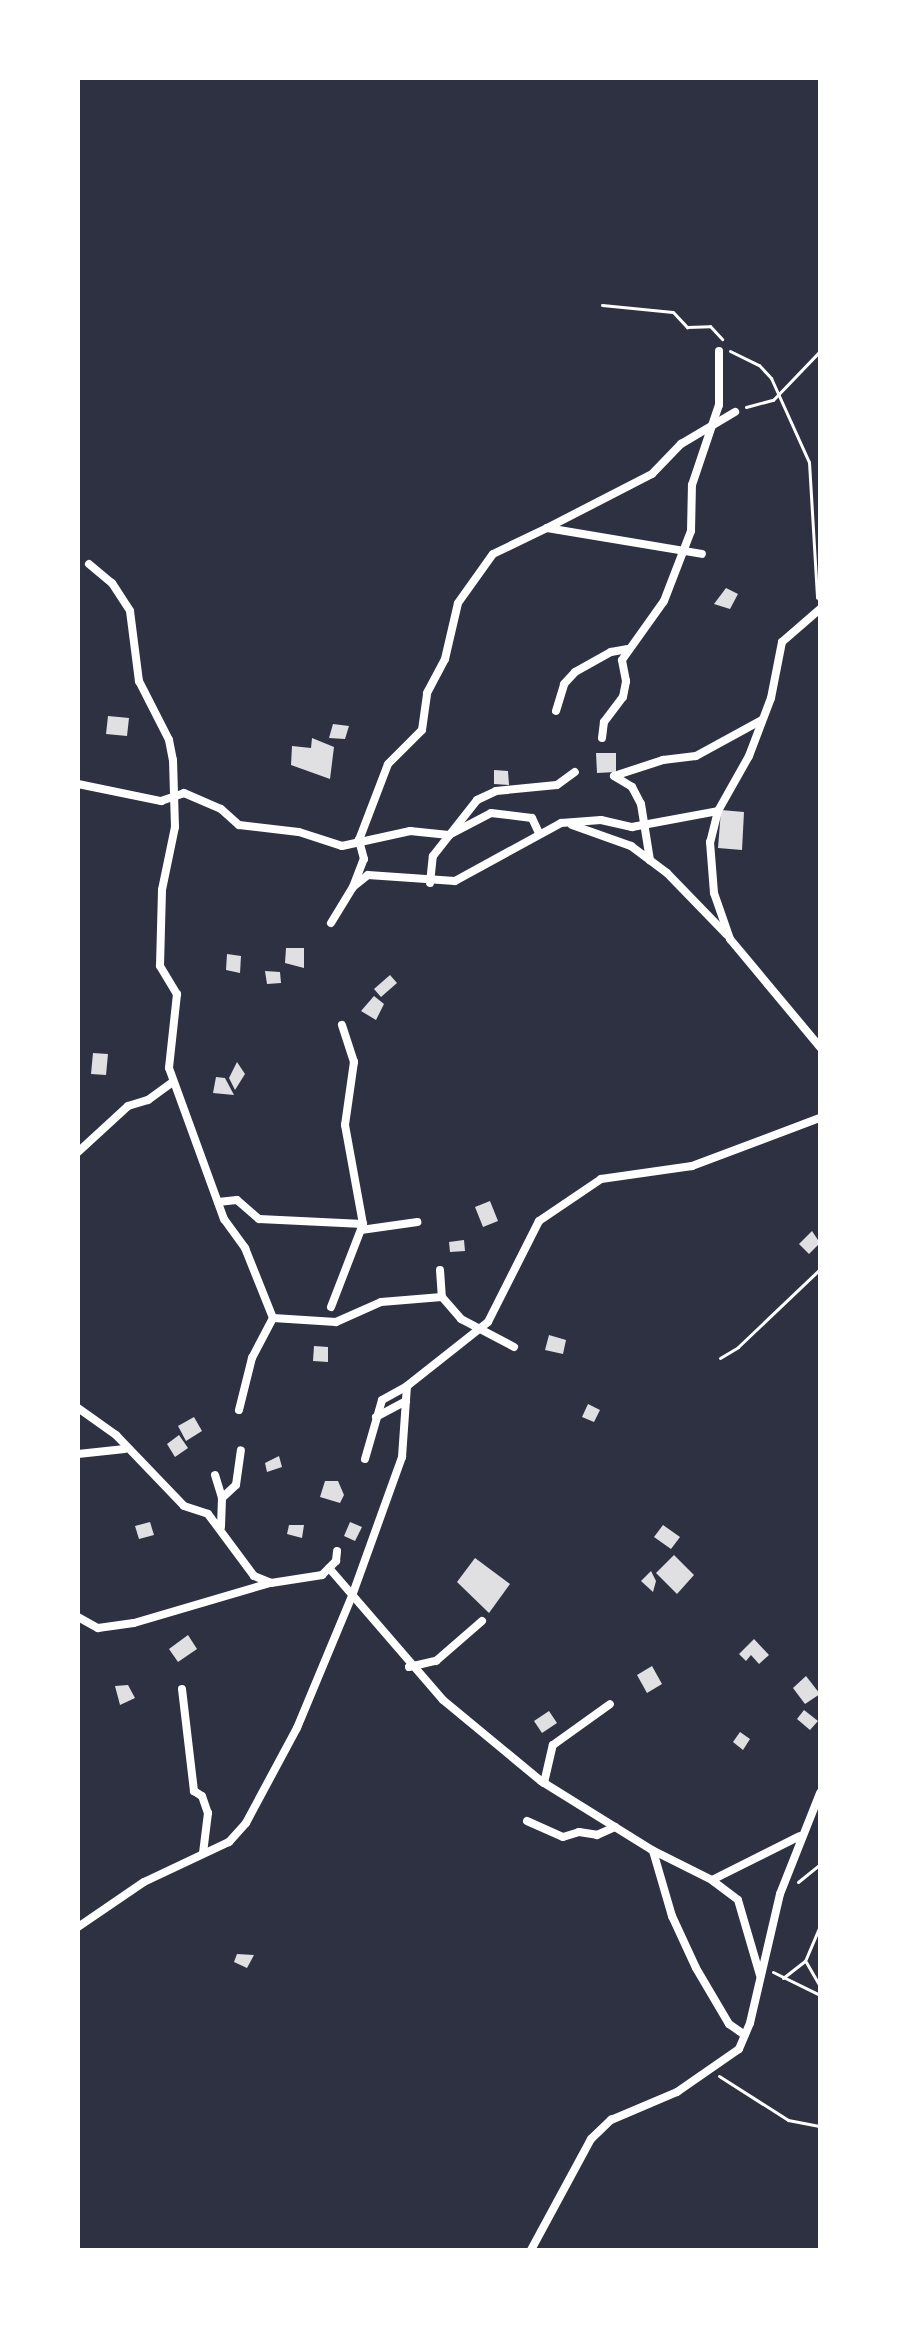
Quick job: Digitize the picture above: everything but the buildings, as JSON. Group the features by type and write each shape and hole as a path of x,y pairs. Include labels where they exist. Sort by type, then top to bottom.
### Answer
{"street":[{"path":"602,738 604,722 623,697 622,660 664,601 691,531 692,485 714,426 719,351"},
{"path":"331,923 353,887 364,859 359,840 388,764 422,730 427,693 445,659 458,603 469,582 493,554 652,474 681,444 735,412"},
{"path":"547,528 601,541 684,548 702,554"},
{"path":"89,564 112,583 130,611 139,681 169,740 174,796 160,966 177,994 169,1068 224,1219 245,1248 273,1318 252,1358 239,1410"},
{"path":"730,939 712,881 710,842 718,811 762,720 782,642 818,610"},
{"path":"556,711 564,684 575,672 611,652 628,649"},
{"path":"651,861 641,825 641,804 632,787 614,776 663,760 696,756 762,720"},
{"path":"430,883 433,856 486,795 557,785 575,772"},
{"path":"78,784 161,801 184,793 201,798 239,825 299,832 342,846 410,831 449,835 491,813 532,818 538,831"},
{"path":"353,887 368,875 430,883 455,881 478,871 538,831 561,823 641,825 718,811"},
{"path":"561,823 631,846 651,861 730,939 820,1047"},
{"path":"331,1307 362,1227 345,1125 354,1062 342,1025"},
{"path":"78,1152 128,1106 148,1100 173,1082"},
{"path":"365,1459 382,1400 407,1386 488,1322 505,1295 539,1221 577,1191 618,1174 692,1166 820,1118"},
{"path":"218,1202 237,1200 259,1219 362,1227 417,1222"},
{"path":"440,1270 442,1297 477,1330 514,1347"},
{"path":"273,1318 336,1322 381,1302 442,1297"},
{"path":"78,1927 144,1882 229,1842 267,1789 352,1596 356,1573 402,1457 407,1386"},
{"path":"376,1417 406,1401"},
{"path":"78,1408 116,1435 125,1449 184,1506 208,1514 221,1527 233,1554 254,1576 271,1583"},
{"path":"78,1454 125,1449"},
{"path":"222,1498 236,1485 241,1450"},
{"path":"215,1475 222,1498 221,1527"},
{"path":"78,1617 98,1628 134,1623 271,1583 322,1575 337,1551"},
{"path":"329,1568 409,1667 544,1783 652,1850 712,1880 738,1900 760,1976"},
{"path":"409,1667 436,1661 482,1621"},
{"path":"182,1689 191,1732 194,1791 202,1796 208,1813 203,1853"},
{"path":"544,1783 553,1745 610,1704"},
{"path":"531,2250 591,2139 611,2120 712,2072 739,2049 800,1836 820,1793"},
{"path":"527,1821 563,1837 579,1832 597,1835 615,1827"},
{"path":"712,1880 800,1836"},
{"path":"652,1850 672,1916 696,1968 729,2024 745,2035"}],"path":[{"path":"602,305 673,312 687,327 710,326 722,339 719,351 738,352 759,365 809,462 818,610"},
{"path":"735,412 777,396 819,352"},
{"path":"720,1358 738,1347 820,1269"},
{"path":"783,1978 805,1961 820,1925"},
{"path":"805,1961 820,1986"},
{"path":"763,1964 783,1978 820,1995"},
{"path":"712,2072 788,2120 820,2126"}]}
